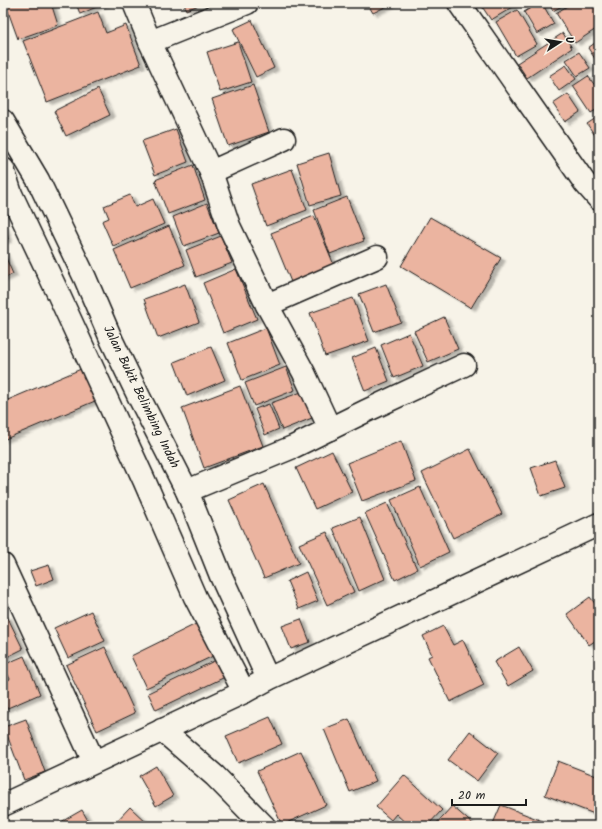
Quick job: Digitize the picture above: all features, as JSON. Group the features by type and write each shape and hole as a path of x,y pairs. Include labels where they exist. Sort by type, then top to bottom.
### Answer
{"street":[{"path":"134,3 150,42 211,172 229,226 267,305 304,373 330,429"},
{"path":"150,42 246,3"},
{"path":"459,3 585,183 599,199"},
{"name":"Jalan Bukit Belimbing Indah","path":"3,121 38,180 86,278 112,341 135,390 187,491 221,576 268,679"},
{"path":"211,172 284,139"},
{"path":"3,169 10,194 57,291 141,473 194,596 244,692"},
{"path":"267,305 376,257"},
{"path":"187,491 293,447 464,365"},
{"path":"3,805 599,524"},
{"path":"5,576 94,762"},
{"path":"162,730 215,776 264,826"}],"building":[{"path":"5,3 51,3 58,25 18,39"},
{"path":"76,3 106,3 80,14"},
{"path":"184,3 204,3 186,10"},
{"path":"367,3 393,3 373,13"},
{"path":"485,3 510,3 513,7 491,20 481,5"},
{"path":"539,3 542,3 554,24 537,34 524,12"},
{"path":"548,3 567,3 553,11"},
{"path":"572,3 599,3 599,27 575,43 556,13"},
{"path":"517,10 537,44 516,56 496,22"},
{"path":"98,12 106,33 126,25 141,65 47,102 23,41"},
{"path":"252,20 274,68 256,77 233,29"},
{"path":"563,33 572,48 527,78 517,63"},
{"path":"599,40 599,65 588,48"},
{"path":"238,42 251,82 220,92 207,52"},
{"path":"579,52 590,68 577,76 566,60"},
{"path":"566,65 576,79 559,91 549,76"},
{"path":"588,76 599,91 599,108 591,113 573,86"},
{"path":"253,85 269,132 228,146 212,99"},
{"path":"98,89 110,115 66,136 54,111"},
{"path":"568,94 580,112 565,122 553,104"},
{"path":"599,116 599,141 587,124"},
{"path":"176,129 188,162 155,175 142,141"},
{"path":"329,153 341,196 310,205 297,163"},
{"path":"193,165 205,200 168,214 155,180"},
{"path":"292,169 307,210 266,226 251,184"},
{"path":"130,195 135,207 153,199 164,224 113,246 102,221 109,218 104,206"},
{"path":"347,197 364,241 330,254 314,210"},
{"path":"207,203 219,233 184,246 173,217"},
{"path":"314,216 334,265 291,282 271,233"},
{"path":"430,217 501,258 471,308 401,266"},
{"path":"3,224 8,239 3,241"},
{"path":"169,226 185,265 130,288 114,250"},
{"path":"221,236 232,263 196,277 186,250"},
{"path":"3,251 13,274 3,279"},
{"path":"236,269 257,319 223,333 203,283"},
{"path":"185,284 199,322 158,338 144,299"},
{"path":"386,284 401,322 374,332 359,294"},
{"path":"353,298 369,341 325,356 310,313"},
{"path":"444,317 458,349 428,362 414,331"},
{"path":"266,328 280,365 242,380 228,343"},
{"path":"409,333 423,366 394,378 381,345"},
{"path":"211,347 225,380 187,396 174,362"},
{"path":"376,348 389,381 365,391 352,358"},
{"path":"286,367 295,390 254,406 245,383"},
{"path":"81,369 95,401 3,440 3,402"},
{"path":"240,386 263,446 204,468 182,408"},
{"path":"307,390 317,416 282,430 271,403"},
{"path":"269,404 279,429 265,435 255,409"},
{"path":"401,441 416,481 362,501 347,463"},
{"path":"470,449 502,514 453,538 422,473"},
{"path":"332,451 352,492 315,509 296,468"},
{"path":"555,460 565,488 541,496 531,468"},
{"path":"264,484 299,563 264,578 229,500"},
{"path":"420,487 449,552 420,566 391,500"},
{"path":"387,503 417,569 395,580 365,513"},
{"path":"360,517 385,579 359,591 333,528"},
{"path":"327,532 354,592 327,605 299,544"},
{"path":"49,565 54,579 36,586 30,571"},
{"path":"306,572 318,601 299,609 287,581"},
{"path":"590,597 599,609 599,638 589,645 567,614"},
{"path":"91,611 105,641 68,658 54,628"},
{"path":"7,616 23,649 3,659 3,618"},
{"path":"301,619 310,642 291,649 282,626"},
{"path":"198,623 213,656 146,688 131,656"},
{"path":"443,626 453,645 463,640 484,685 450,702 428,657 432,655 423,636"},
{"path":"105,647 135,713 97,731 66,665"},
{"path":"519,647 533,671 508,686 494,662"},
{"path":"24,656 40,694 3,710 3,681 10,679 3,665"},
{"path":"216,660 225,677 156,710 148,693"},
{"path":"270,717 282,744 238,763 226,736"},
{"path":"26,719 45,772 24,780 4,727"},
{"path":"349,719 376,781 350,792 324,729"},
{"path":"470,731 498,753 477,781 448,760"},
{"path":"301,751 326,805 282,825 257,771"},
{"path":"558,761 599,777 599,810 597,815 545,795"},
{"path":"156,766 173,796 156,806 139,776"},
{"path":"404,775 442,810 427,826 409,826 396,814 391,820 376,807"},
{"path":"501,805 545,822 544,826 492,826"},
{"path":"452,806 475,826 434,826"},
{"path":"130,807 150,826 112,826"},
{"path":"82,810 91,826 54,826"}]}
